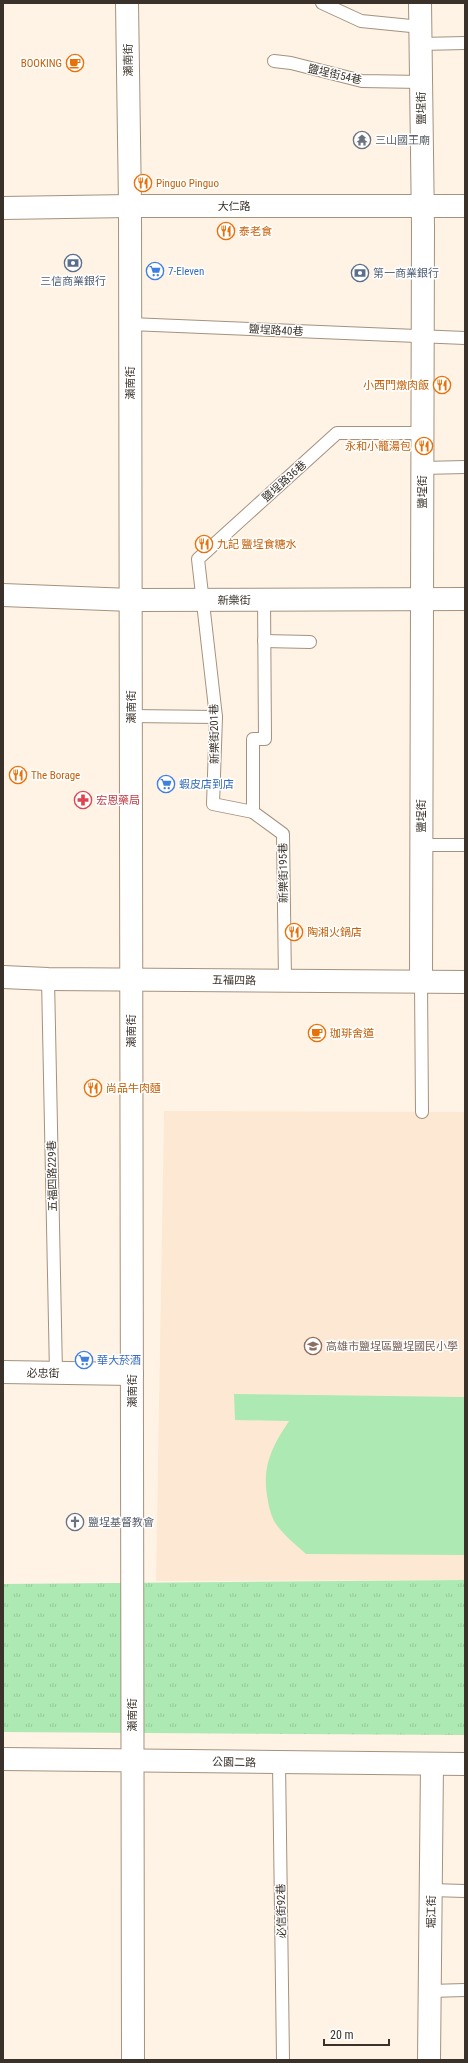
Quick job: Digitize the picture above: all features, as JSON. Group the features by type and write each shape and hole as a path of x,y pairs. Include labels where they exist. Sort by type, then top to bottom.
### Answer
{"street":[{"name":"瀨南街","path":"126,3 130,206 132,2060"},
{"name":"鹽埕街","path":"420,3 422,206 421,982"},
{"name":"大仁路","path":"3,208 130,206 465,206"},
{"name":"新樂街","path":"3,595 131,600 465,599"},
{"name":"五福四路","path":"3,977 48,979 465,982"},
{"name":"必忠街","path":"3,1372 132,1374"},
{"name":"公園二路","path":"3,1758 465,1764"},
{"name":"堀江街","path":"429,2060 432,1764"}],"lane":[{"path":"322,3 361,21 421,36 465,43"},
{"name":"鹽埕街54巷","path":"274,62 291,63 362,81 421,82"},
{"name":"鹽埕路40巷","path":"130,324 465,338"},
{"name":"鹽埕路36巷","path":"201,600 198,559 337,433 422,433"},
{"path":"422,468 465,467"},
{"name":"新樂街201巷","path":"201,600 216,717 213,804 253,812"},
{"path":"253,812 253,739 265,739 264,600"},
{"path":"264,641 310,642"},
{"path":"131,716 216,717"},
{"name":"新樂街195巷","path":"253,812 283,834 285,981"},
{"path":"421,845 465,845"},
{"name":"五福四路229巷","path":"48,979 56,1373"},
{"path":"421,982 422,1112"},
{"name":"必信街92巷","path":"279,1762 283,2060"},
{"path":"431,1890 465,1891"},
{"path":"430,1991 465,1990"}],"shaded area":[{"name":"高雄市鹽埕區鹽埕國民小學","path":"164,1111 465,1112 465,1580 156,1581"}],"green space":[{"path":"234,1394 465,1397 465,1555 306,1554 277,1526 271,1515 267,1495 266,1474 270,1456 278,1438 289,1421 235,1420"},
{"path":"465,1580 465,1735 3,1732 3,1584"}],"place":[{"name":"BOOKING","path":"75,63"},
{"name":"三山國王廟","path":"362,140"},
{"name":"Pinguo Pinguo","path":"143,183"},
{"name":"泰老食","path":"226,231"},
{"name":"三信商業銀行","path":"73,263"},
{"name":"7-Eleven","path":"155,271"},
{"name":"第一商業銀行","path":"360,273"},
{"name":"小西門燉肉飯","path":"442,385"},
{"name":"永和小籠湯包","path":"424,446"},
{"name":"九記 鹽埕食糖水","path":"204,544"},
{"name":"The Borage","path":"18,775"},
{"name":"蝦皮店到店","path":"166,784"},
{"name":"宏恩藥局","path":"83,800"},
{"name":"陶湘火鍋店","path":"294,932"},
{"name":"珈琲舍道","path":"317,1033"},
{"name":"尚品牛肉麵","path":"93,1088"},
{"name":"高雄市鹽埕區鹽埕國民小學","path":"313,1346"},
{"name":"華大菸酒","path":"84,1360"},
{"name":"鹽埕基督教會","path":"75,1522"}]}
